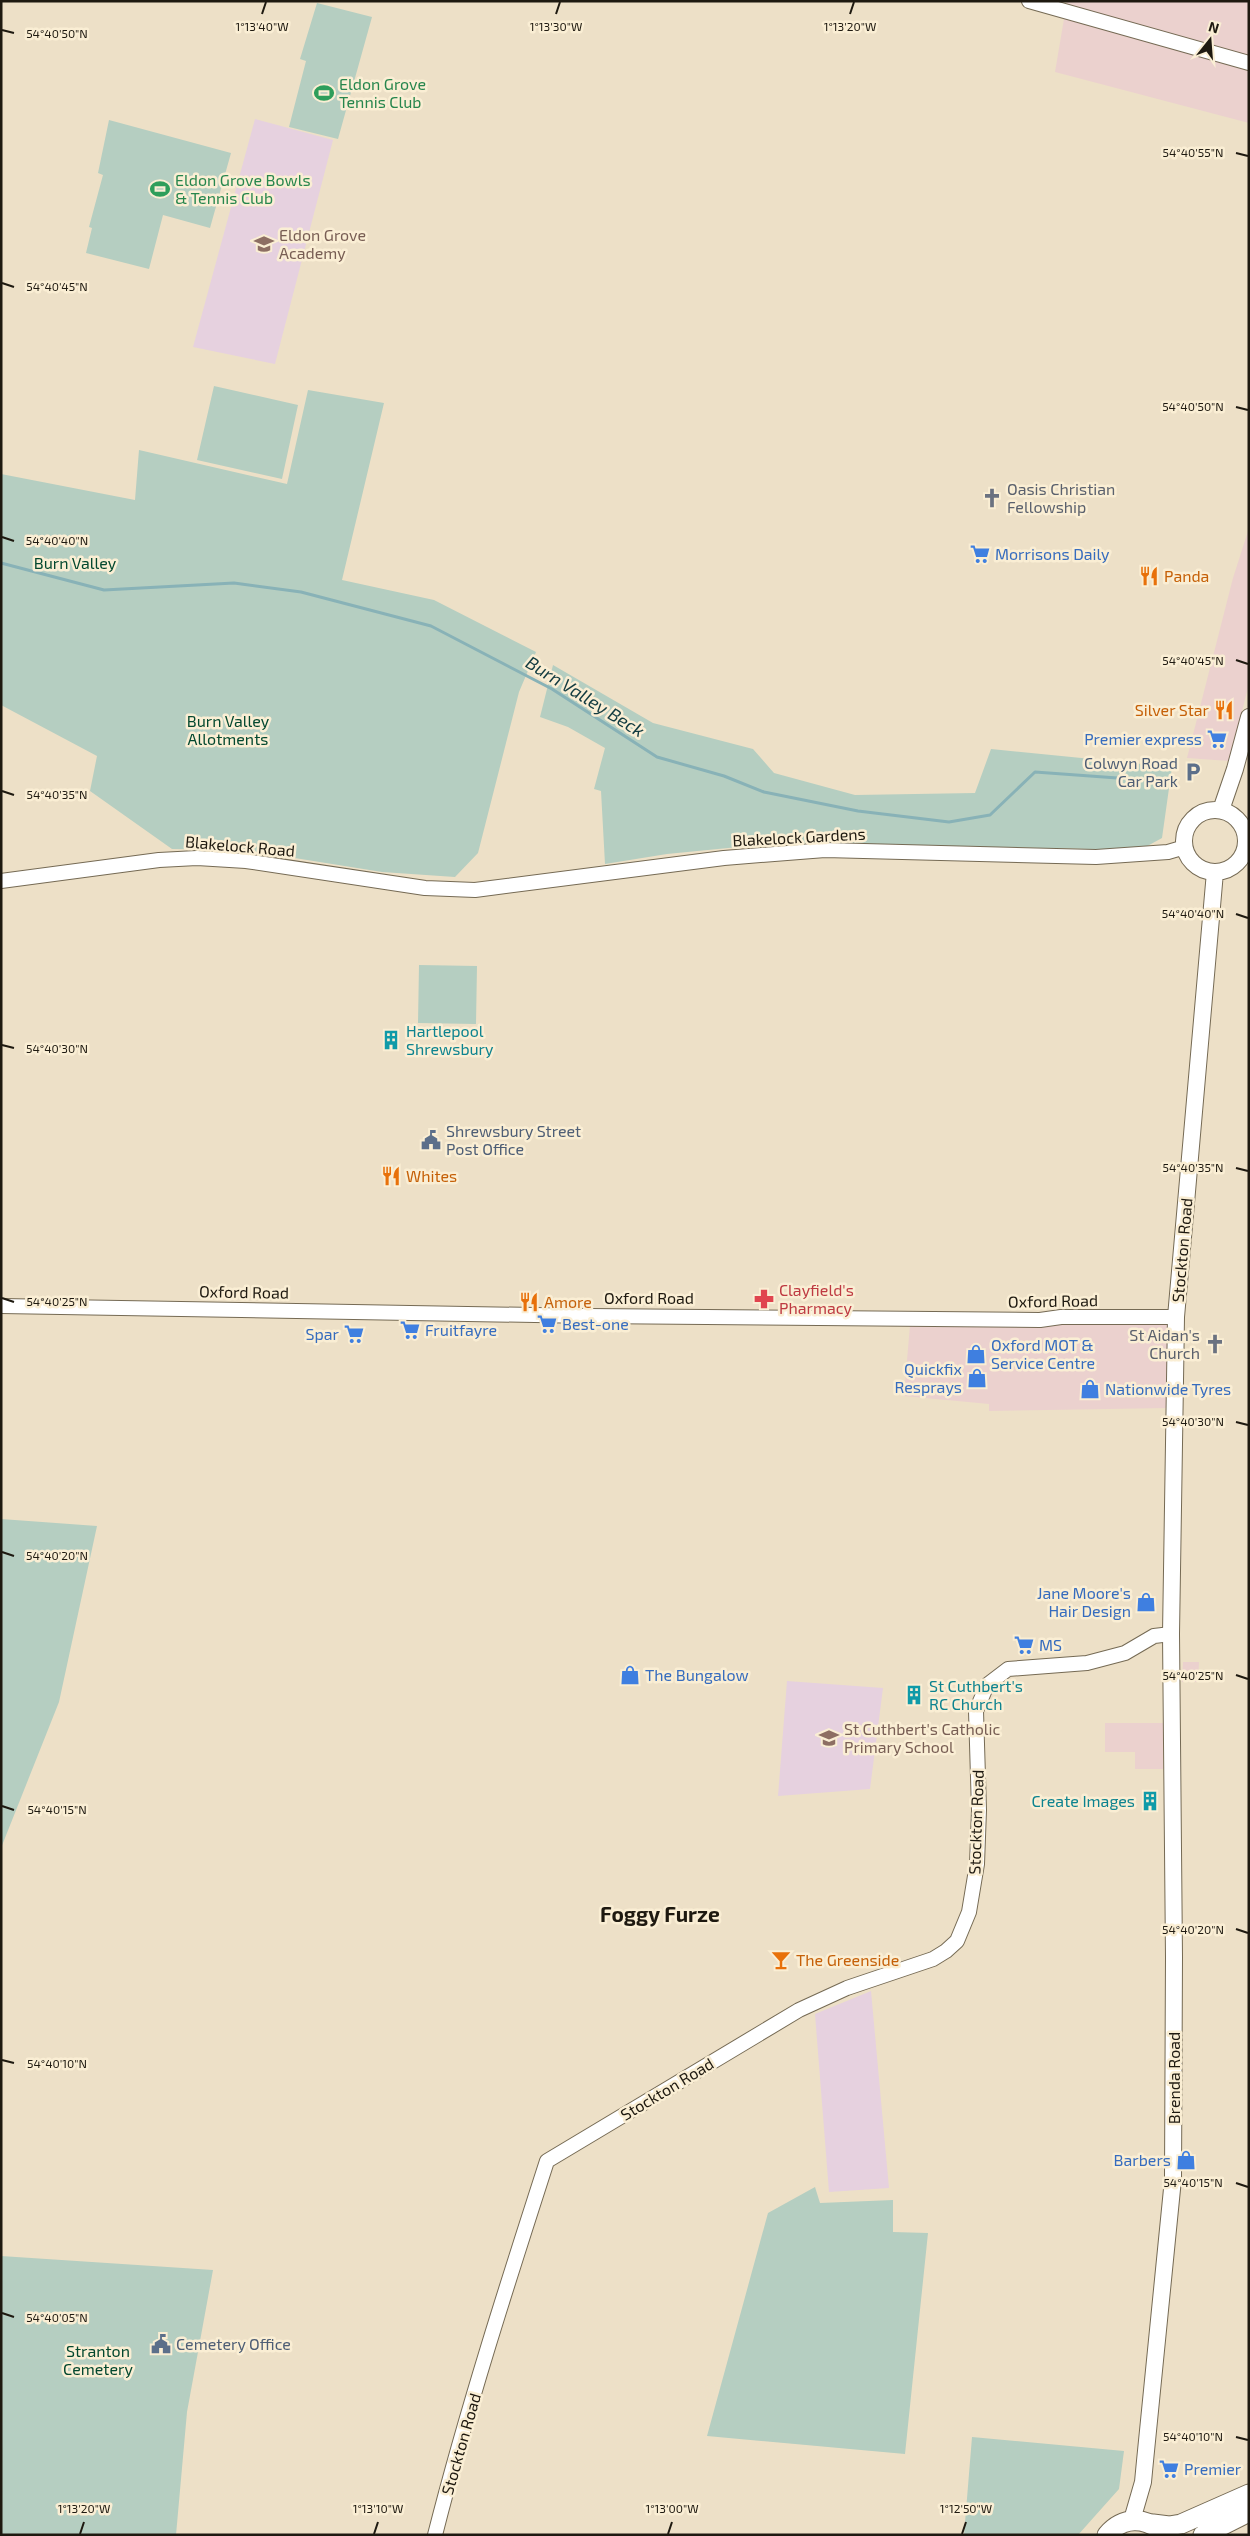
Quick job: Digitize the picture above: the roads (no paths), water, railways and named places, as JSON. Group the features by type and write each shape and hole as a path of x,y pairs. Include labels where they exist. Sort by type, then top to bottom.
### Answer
{"highway":[{"path":"1107,2535 1115,2526 1132,2520 1159,2529 1181,2524 1249,2494"},
{"path":"1203,2535 1249,2512"}],"main road":[{"path":"1221,810 1235,769 1249,717"},
{"path":"1210,810 1221,810 1237,818 1242,826 1247,844 1239,860 1224,870 1215,872 1199,867 1188,855 1185,848 1185,832 1192,819 1210,810"},
{"name":"Stockton Road","path":"1171,1634 1176,1317 1215,872"},
{"name":"Brenda Road","path":"1132,2520 1143,2482 1146,2461 1173,2179 1174,1948 1171,1634"}],"street":[{"path":"1029,1 1249,63"},
{"name":"Blakelock Gardens","path":"476,890 724,858 825,850 1096,857 1168,852 1185,848"},
{"name":"Blakelock Road","path":"1,881 186,858 246,861 425,888 476,890"},
{"name":"Oxford Road","path":"1,1306 589,1316 1031,1320 1061,1317 1176,1317"},
{"name":"Stockton Road","path":"435,2535 454,2462 502,2301 547,2161 799,2010 847,1988 933,1959 946,1951 957,1941 963,1930 969,1912 977,1864 979,1788 976,1711 986,1685 1008,1669 1087,1663 1125,1653 1154,1636 1171,1634"}],"waterway":[{"name":"Burn Valley Beck","path":"1,563 104,590 234,583 301,592 431,626 552,689 657,757 724,776 764,792 858,811 949,822 990,815 1035,772 1145,780"}],"place":[{"name":"Eldon Grove Tennis Club","path":"324,93"},
{"name":"Eldon Grove Bowls & Tennis Club","path":"160,189"},
{"name":"Eldon Grove Academy","path":"264,244"},
{"name":"Oasis Christian Fellowship","path":"992,498"},
{"name":"Morrisons Daily","path":"980,554"},
{"name":"Panda","path":"1149,576"},
{"name":"Silver Star","path":"1224,710"},
{"name":"Premier express","path":"1217,739"},
{"name":"Colwyn Road Car Park","path":"1193,772"},
{"name":"Hartlepool Shrewsbury","path":"391,1040"},
{"name":"Shrewsbury Street Post Office","path":"431,1140"},
{"name":"Whites","path":"391,1176"},
{"name":"Clayfield's Pharmacy","path":"764,1299"},
{"name":"Amore","path":"529,1302"},
{"name":"Best-one","path":"547,1324"},
{"name":"Fruitfayre","path":"410,1330"},
{"name":"Spar","path":"354,1334"},
{"name":"St Aidan's Church","path":"1215,1344"},
{"name":"Oxford MOT & Service Centre","path":"976,1354"},
{"name":"Quickfix Resprays","path":"977,1378"},
{"name":"Nationwide Tyres","path":"1090,1389"},
{"name":"Jane Moore's Hair Design","path":"1146,1602"},
{"name":"MS","path":"1024,1645"},
{"name":"The Bungalow","path":"630,1675"},
{"name":"St Cuthbert's RC Church","path":"914,1695"},
{"name":"St Cuthbert's Catholic Primary School","path":"829,1738"},
{"name":"Create Images","path":"1150,1801"},
{"name":"The Greenside","path":"781,1960"},
{"name":"Barbers","path":"1186,2160"},
{"name":"Cemetery Office","path":"161,2344"},
{"name":"Premier","path":"1169,2469"}],"district":[{"name":"Foggy Furze","path":"660,1915"}],"park label":[{"name":"Burn Valley","path":"75,563"},
{"name":"Burn Valley Allotments","path":"228,730"},
{"name":"Stranton Cemetery","path":"98,2360"}]}
